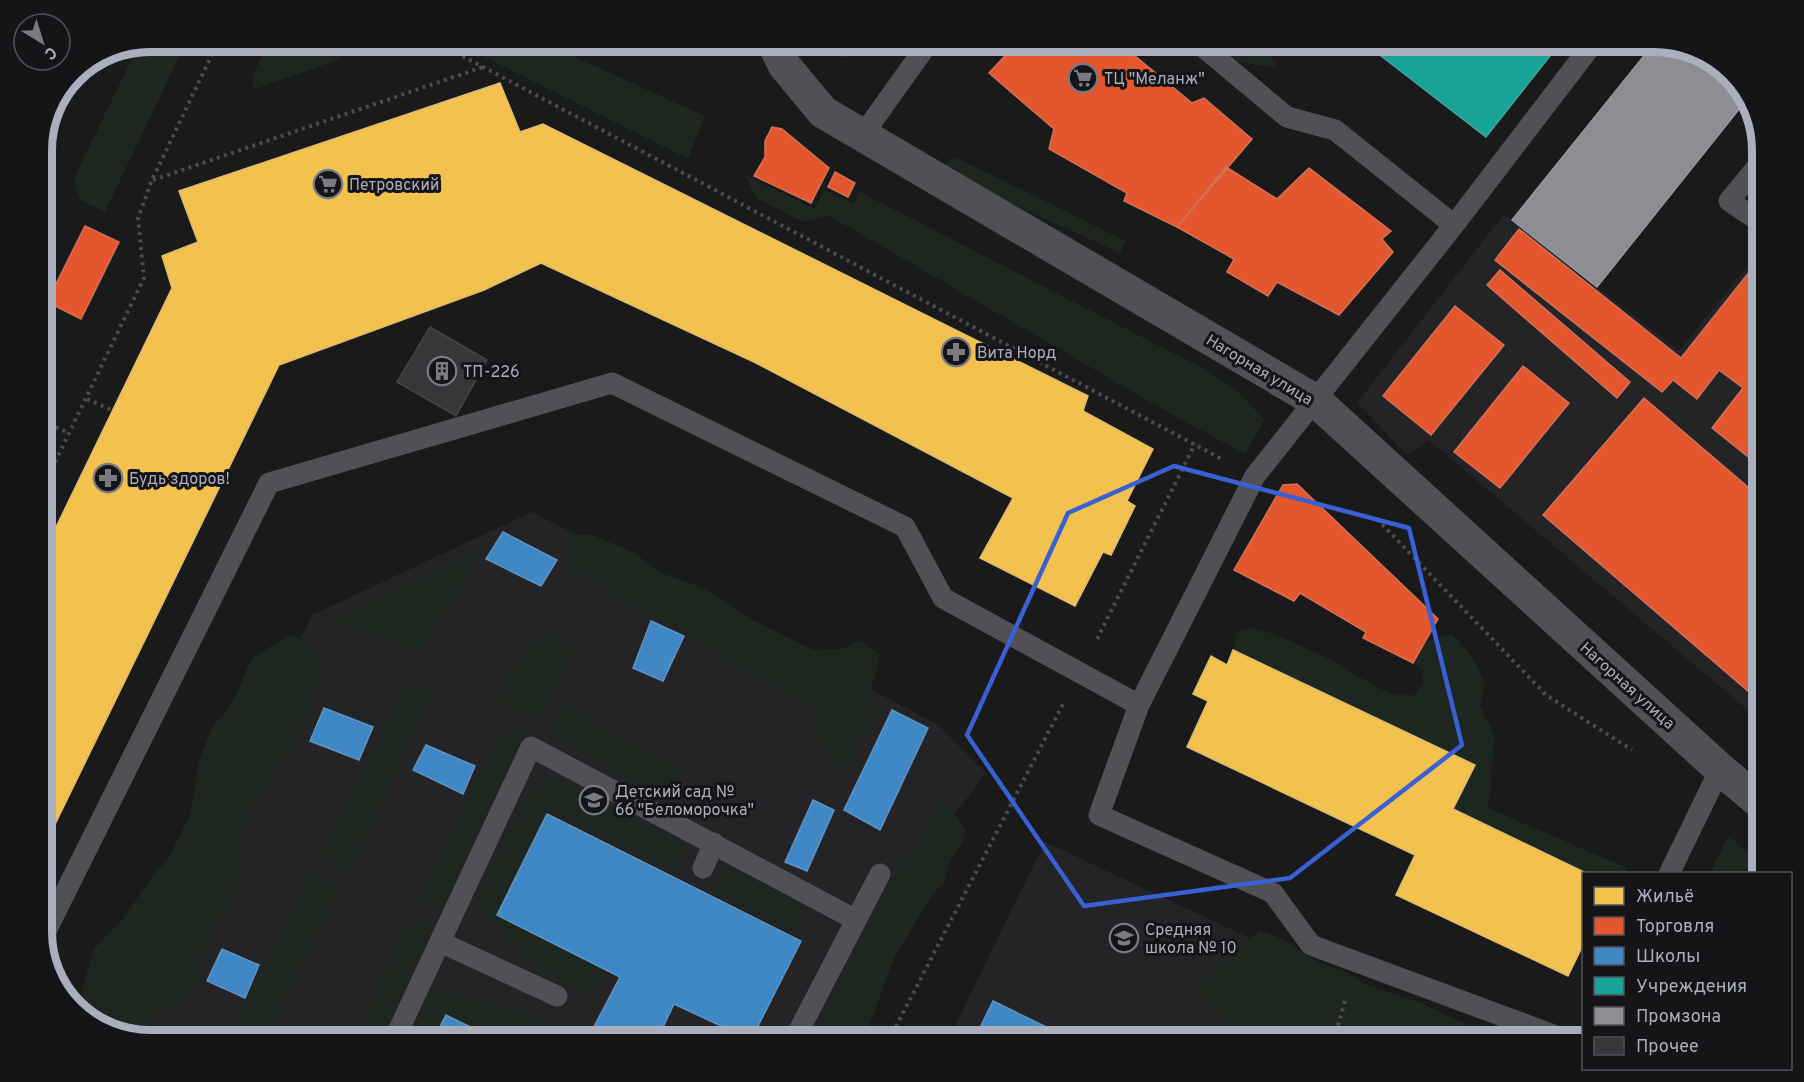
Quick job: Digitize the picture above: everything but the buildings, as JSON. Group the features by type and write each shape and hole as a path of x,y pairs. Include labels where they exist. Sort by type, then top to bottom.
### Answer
{"street":[{"name":"Нагорная улица","path":"777,52 784,65 823,112 1316,401 1752,796"}],"lane":[{"path":"862,136 922,52"},
{"path":"1209,52 1287,117 1335,129 1454,225"},
{"path":"1541,1030 1311,945 1273,893 1099,815 1139,705 1255,476 1454,225 1586,52"},
{"path":"1751,174 1729,201 1751,216"},
{"path":"53,917 269,483 612,383 905,527 942,598 1139,705"},
{"path":"399,1030 531,747 856,920"},
{"path":"1669,872 1720,769"},
{"path":"703,868 714,843"},
{"path":"799,1030 880,874"},
{"path":"440,942 557,996"}],"path":[{"path":"53,466 144,278 138,218 152,180 213,52"},
{"path":"455,52 1255,476"},
{"path":"152,180 484,67"},
{"path":"87,399 112,410"},
{"path":"53,425 69,433"},
{"path":"894,1030 1080,673 1195,444"},
{"path":"1372,514 1546,695 1636,753"},
{"path":"1337,1030 1356,962"}],"highlighted area":[{"path":"1174,466 1409,528 1462,745 1290,878 1084,906 967,735 1068,513"}],"shaded area":[{"path":"181,52 105,212 79,199 73,180 134,54"},
{"path":"265,52 341,52 341,59 255,89 252,75"},
{"path":"474,52 564,52 705,116 688,159"},
{"path":"831,52 857,52 846,58"},
{"path":"1222,52 1267,52 1279,68 1233,61"},
{"path":"955,157 1126,241 1120,253 938,170"},
{"path":"745,175 815,209 824,190 853,204 860,192 1208,371 1238,391 1264,420 1245,454 1171,414 828,215 803,222 756,198"},
{"path":"1504,214 1679,351 1751,261 1752,713 1429,440 1407,455 1357,403"},
{"name":"Детский сад № 66 \"Беломорочка\"","path":"532,512 937,724 986,773 945,827 850,1030 150,1030 116,1023 312,615"},
{"path":"573,535 592,535 631,551 664,574 706,589 753,620 813,650 842,649 858,641 867,644 880,656 868,701 882,708 868,739 859,735 849,773 832,761 821,747 815,730 815,709 606,589 608,586 576,570 570,565 564,550 565,539"},
{"path":"482,551 421,651 329,620"},
{"path":"1251,628 1289,640 1336,663 1379,688 1403,695 1415,695 1423,683 1422,670 1413,663 1427,641 1452,634 1472,656 1485,682 1480,706 1495,736 1488,808 1627,868 1626,872 1586,872 1453,809 1475,765 1233,650 1237,631"},
{"path":"549,631 574,651 543,716 530,718 495,701 527,647"},
{"path":"290,634 302,640 318,660 320,673 314,701 305,716 295,748 283,760 256,798 240,830 241,876 233,906 217,923 207,943 195,983 185,997 159,1014 147,1030 113,1022 101,1016 80,999 93,950 124,918 170,855 190,814 200,758 214,723 224,714 238,691 251,659"},
{"path":"436,685 349,874 318,854 405,688"},
{"path":"559,704 684,771 665,797 568,745 553,727"},
{"path":"528,725 441,910 416,899 499,737"},
{"path":"557,779 670,837 687,849 673,878 547,814 497,915 606,970 590,997 560,981 527,955 485,912 476,899 533,786"},
{"path":"936,808 950,808 965,830 962,845 953,855 944,882 934,892 894,958 868,1030 817,1030 904,858 910,860"},
{"path":"1731,838 1752,857 1752,872 1710,872 1727,839"},
{"name":"Средняя школа № 10","path":"1045,842 1445,1030 953,1030"},
{"path":"726,864 802,902 801,941 711,897"},
{"path":"311,874 339,888 270,1030 230,1030"},
{"path":"435,922 382,1030 358,1030 404,926"},
{"path":"1260,930 1286,941 1319,963 1344,971 1367,985 1419,1002 1468,1025 1496,1030 1230,1030 1195,987"},
{"path":"433,988 549,1022 563,1030 477,1030 446,1015 438,1030 411,1030"}],"place":[{"name":"ТЦ \"Меланж\"","path":"1083,78"},
{"name":"Петровский","path":"328,184"},
{"name":"Вита Норд","path":"956,352"},
{"name":"ТП-226","path":"442,371"},
{"name":"Будь здоров!","path":"108,478"},
{"name":"Детский сад № 66 \"Беломорочка\"","path":"594,800"},
{"name":"Средняя школа № 10","path":"1124,938"}]}
